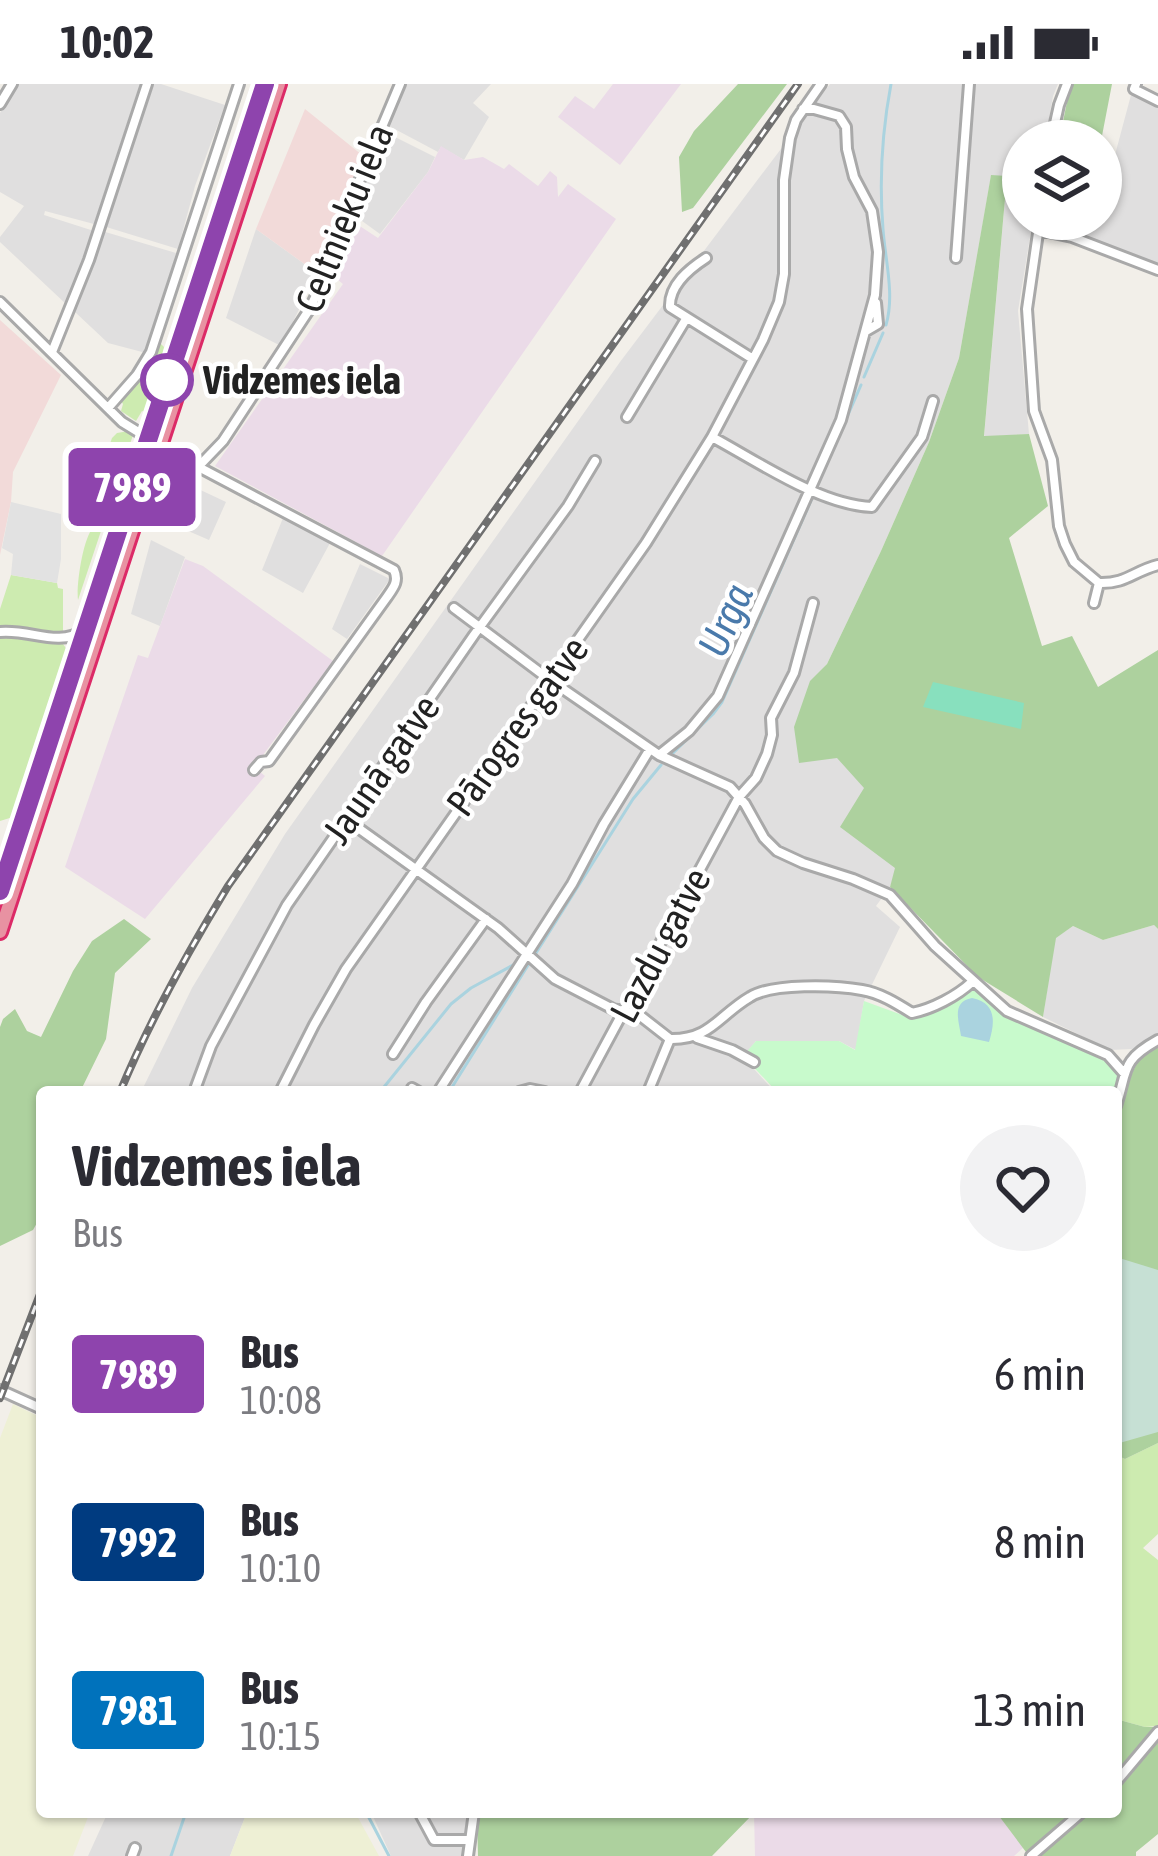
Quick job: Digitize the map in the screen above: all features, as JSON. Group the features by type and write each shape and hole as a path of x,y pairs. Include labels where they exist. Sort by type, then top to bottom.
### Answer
{"highway":[{"path":"0,932 266,84"},
{"path":"0,891 86,630 279,84"}],"street":[{"path":"0,104 12,84"},
{"path":"52,352 89,260 147,84"},
{"path":"108,408 151,352 239,84"},
{"name":"Celtnieku iela","path":"199,466 223,441 309,310 400,84"},
{"name":"Pārogres gatve","path":"283,1086 346,969 670,508 712,437 772,320 782,287 784,180 790,138 821,84"},
{"path":"956,258 969,84"},
{"path":"1056,120 1067,84"},
{"path":"1136,84 1134,89 1158,101"},
{"path":"442,1086 532,957 604,824 655,752 688,731 718,696 841,420 866,331 878,325 873,220 850,164 846,127 839,116 803,109"},
{"path":"1038,240 1027,320 1034,411 1055,475 1065,544 1074,562 1099,583 1121,583 1158,565"},
{"path":"1081,240 1158,270"},
{"path":"706,258 688,271 669,299 673,310 753,359"},
{"path":"0,302 122,422 394,570 397,577 387,597 297,725 269,761 254,770"},
{"path":"627,417 686,319"},
{"path":"712,437 809,488 842,502 872,507 922,437 933,401"},
{"name":"Jaunā gatve","path":"196,1086 272,932 309,872 595,461"},
{"path":"1094,603 1099,583"},
{"name":"Lazdu gatve","path":"583,1086 739,797 756,778 772,735 771,718 794,673 813,604"},
{"path":"454,608 655,752 730,788 770,846 890,895 972,982 1016,1017 1108,1055 1123,1072"},
{"path":"0,632 63,640 86,630"},
{"path":"63,640 76,660"},
{"path":"347,820 486,919 568,988 613,1009 638,1014 670,1039 695,1038 754,1062"},
{"path":"393,1054 486,919"},
{"path":"695,1038 763,991 863,990 912,1013 972,982"},
{"path":"650,1086 670,1039"},
{"path":"1120,1086 1123,1072 1138,1052 1158,1040"},
{"path":"1108,1055 1138,1052"},
{"path":"0,1390 36,1406"},
{"path":"1122,1775 1158,1732"},
{"path":"422,1818 434,1840 469,1840"},
{"path":"468,1856 473,1818"},
{"path":"1031,1856 1075,1818"}],"shaded area":[{"path":"17,84 140,84 94,224 45,211 44,215 94,231 67,305 0,242 24,206 0,192 0,113"},
{"path":"153,84 225,105 178,249 103,226"},
{"path":"406,84 491,84 473,103 489,117 464,160 389,126"},
{"path":"613,84 681,84 620,165 558,117 575,96 594,109"},
{"path":"830,84 1058,84 1049,120 1002,120 1002,177 991,176 959,358 929,442 881,551 827,664 810,682 837,757 865,788 896,869 876,906 900,927 864,1001 856,1050 839,1041 756,1041 743,1057 770,1086 144,1086 192,988 285,834 620,362"},
{"path":"1131,95 1158,105 1158,265 1093,240 1122,240 1122,129"},
{"path":"305,109 362,155 317,273 256,229"},
{"path":"387,133 435,157 380,234 351,213"},
{"path":"441,146 464,160 483,157 504,169 509,164 538,186 550,171 557,177 558,197 568,184 616,219 382,556 215,466 343,284 328,272 349,219 378,238 428,172"},
{"path":"256,229 317,273 281,346 226,318"},
{"path":"102,231 176,253 146,353 108,343 75,312"},
{"path":"1002,234 1002,240 1030,240 1018,311 1029,434 984,437"},
{"path":"0,320 61,375 13,472 0,555"},
{"path":"175,478 226,502 209,540 163,520"},
{"path":"11,502 61,514 57,583 11,575 13,554 2,548"},
{"path":"283,518 330,543 303,593 262,570"},
{"path":"151,540 185,557 160,626 131,614"},
{"path":"185,559 203,566 333,661 254,767 265,776 145,919 65,867 138,655 148,658"},
{"path":"360,564 390,579 347,639 332,629"},
{"path":"1154,925 1158,929 1158,1035 1132,1049 1110,1050 1043,1017 1055,938 1073,926 1103,940"},
{"path":"105,1818 245,1818 230,1856 88,1856"},
{"path":"374,1818 467,1818 463,1856 391,1856"},
{"path":"754,1818 1001,1818 1024,1847 1014,1856 755,1856"}],"green space":[{"path":"738,84 787,84 693,208 682,212 679,157 694,131"},
{"path":"1073,84 1112,84 1105,120 1063,120"},
{"path":"991,175 1002,176 1002,233 984,436 1029,434 1048,506 1009,538 1042,646 1072,636 1098,687 1158,650 1158,929 1154,925 1103,940 1073,926 1056,938 1043,1017 978,977 890,887 895,868 840,827 864,788 837,758 799,763 794,727 810,681 827,664 881,551 929,442 959,358"},
{"path":"160,343 164,347 160,364 164,365 152,415 142,411 136,421 121,411 121,401"},
{"path":"129,431 133,435 78,600 86,542 93,528 102,524 108,504 100,491 103,464 112,438"},
{"path":"136,437 140,448 83,624 72,632"},
{"path":"11,575 57,583 63,589 63,635 0,625"},
{"path":"11,636 63,644 71,663 18,812 0,821 0,639"},
{"path":"933,682 1024,703 1021,729 923,707"},
{"path":"124,919 151,939 115,973 106,1039 83,1086 36,1086 36,1225 0,1246 0,1027 15,1009 27,1031 41,1037 92,941"},
{"path":"966,980 1010,1015 1109,1063 1121,1074 1116,1086 771,1086 743,1056 756,1041 839,1041 855,1050 864,1001 905,1016 952,993"},
{"path":"1158,1046 1158,1443 1125,1459 1122,1096 1140,1057"},
{"path":"1122,1259 1158,1270 1158,1432 1122,1442"},
{"path":"13,1404 36,1415 36,1818 88,1818 73,1856 0,1856 0,1438"},
{"path":"1158,1443 1158,1534 1143,1548 1158,1560 1158,1726 1122,1721 1125,1459"},
{"path":"1122,1721 1158,1727 1158,1834 1136,1856 1029,1856 1000,1818 1122,1818"},
{"path":"245,1818 358,1818 379,1856 230,1856"},
{"path":"477,1818 749,1818 712,1856 478,1856"}],"water":[{"path":"972,998 990,1009 989,1042 961,1036 959,1008"}],"waterway":[{"name":"Urga","path":"886,325 890,289 881,174 891,84"},
{"name":"Urga","path":"864,377 883,333"},
{"name":"Urga","path":"817,486 861,385"},
{"name":"Urga","path":"671,755 722,702 813,496"},
{"name":"Urga","path":"536,953 633,799 661,765"},
{"name":"Urga","path":"453,1086 530,962"},
{"path":"385,1086 451,1004 515,964"},
{"name":"Urga","path":"171,1856 184,1818"},
{"path":"369,1818 389,1856"}],"railway":[{"path":"123,1086 170,987 228,886 798,84"},
{"path":"0,1398 36,1305"}],"bus line":[{"name":"7989","path":"0,891 265,84"}],"place":[{"name":"Vidzemes iela","path":"167,380"}]}
